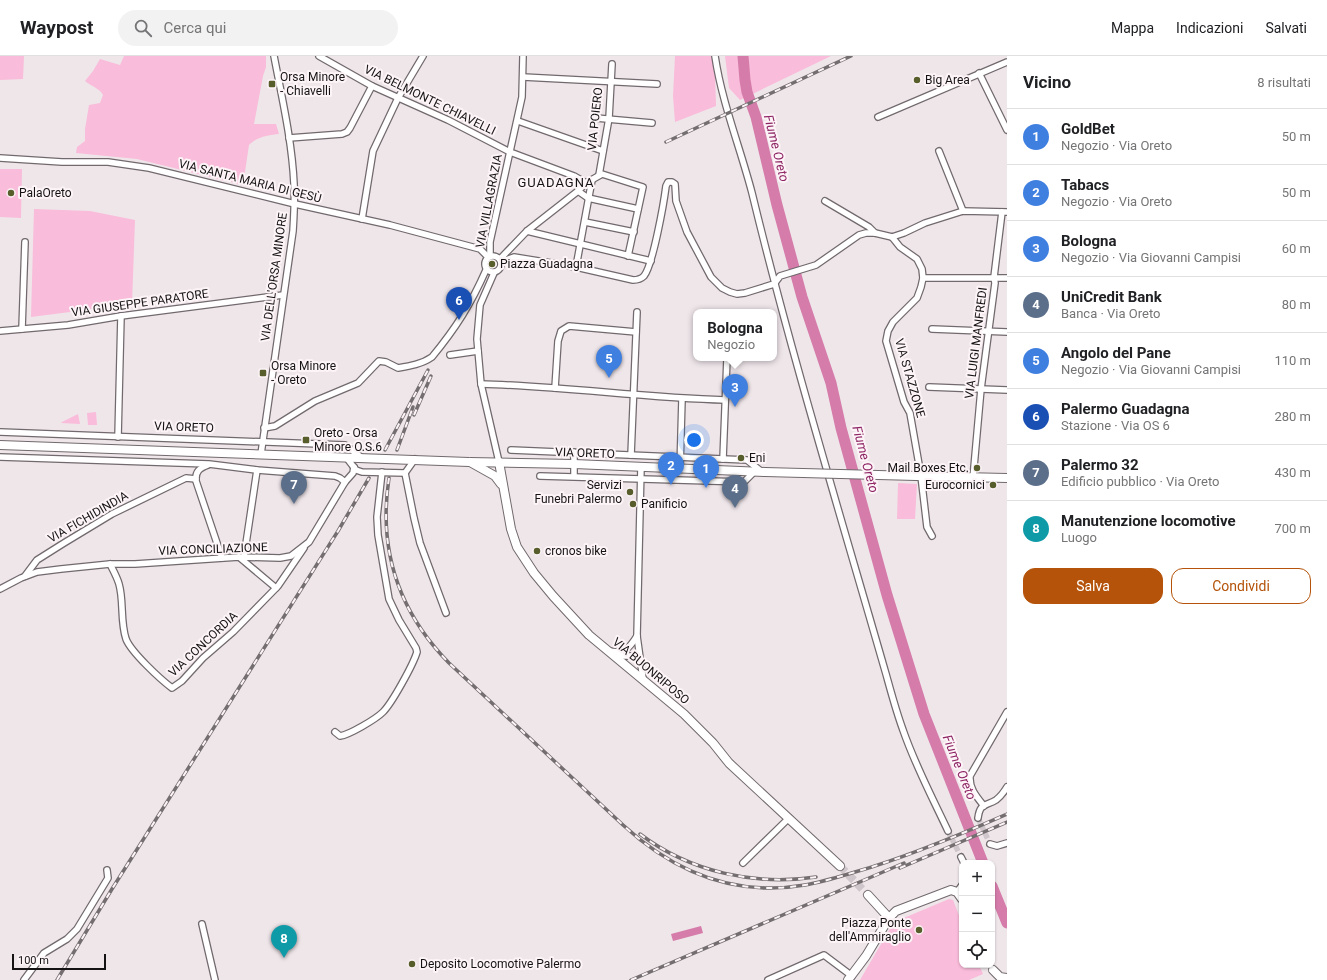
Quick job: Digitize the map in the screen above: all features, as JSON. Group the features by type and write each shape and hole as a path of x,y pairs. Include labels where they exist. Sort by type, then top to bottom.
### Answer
{"street":[{"name":"VIA DELL'ORSA MINORE","path":"261,454 293,231 295,204 289,138 274,56"},
{"name":"VIA BELMONTE CHIAVELLI","path":"319,56 372,86 448,120 510,152 589,182"},
{"path":"362,219 373,151 398,98 423,56"},
{"name":"VIA VILLAGRAZIA","path":"489,257 490,242 518,121 522,97 523,56"},
{"path":"715,56 725,99 749,182 774,284 903,730 923,779 948,830"},
{"path":"878,117 1007,62"},
{"name":"VIA POIERO","path":"600,175 609,118 612,64"},
{"path":"979,73 1007,130"},
{"path":"523,77 657,84"},
{"path":"289,138 342,134 347,132 372,86"},
{"path":"596,118 652,123"},
{"path":"518,121 603,151"},
{"path":"939,150 963,211"},
{"name":"VIA SANTA MARIA DI GESÙ","path":"0,158 62,162 108,162 149,168 295,204 390,225 480,248 489,257"},
{"path":"500,261 527,231 600,175 643,187 628,256"},
{"path":"576,267 585,222 589,182"},
{"path":"500,261 514,257 576,267 633,280 640,280 651,261 668,182 675,184 676,202 686,232 711,277 722,288 737,294 774,284 780,276 816,265 859,235 875,233 892,237 925,223 963,211 1004,212"},
{"path":"578,192 588,198 638,210"},
{"path":"825,201 869,227 875,233"},
{"name":"VIA LUIGI MANFREDI","path":"973,478 981,389 995,282 994,278 1004,212"},
{"path":"585,222 634,232"},
{"path":"527,231 651,261"},
{"path":"892,237 900,247 918,259 922,269 923,278 1007,278"},
{"path":"22,329 25,242"},
{"path":"264,428 275,426 315,401 358,383 379,361 386,362 398,368 414,365 428,360 457,326 477,290 486,270 484,262 489,257 495,256 500,261 501,268 494,273 480,305 476,339 481,384 499,462"},
{"path":"486,270 494,273"},
{"name":"VIA STAZZONE","path":"923,278 917,298 893,322 888,332 886,341 904,402 910,413 927,527 932,536"},
{"name":"VIA GIUSEPPE PARATORE","path":"0,331 68,325 120,316 283,295"},
{"path":"631,455 637,312"},
{"path":"118,437 120,316"},
{"path":"555,388 558,341 561,331 568,326 636,332"},
{"path":"932,329 1007,332"},
{"path":"450,355 478,351"},
{"path":"723,459 727,361"},
{"path":"481,384 725,400"},
{"path":"929,387 1007,390"},
{"path":"680,468 682,398"},
{"name":"VIA ORETO","path":"0,432 344,445 362,458"},
{"name":"VIA ORETO","path":"0,445 469,462 574,464 761,472 1007,478"},
{"name":"VIA ORETO","path":"511,450 747,460 761,472"},
{"path":"574,452 574,476"},
{"path":"0,457 209,464 257,470 335,476 345,482"},
{"path":"346,457 354,467 362,472 406,473"},
{"path":"415,459 406,473 414,518 420,543 446,613"},
{"path":"469,462 495,476 502,485"},
{"name":"VIA BUONRIPOSO","path":"499,462 511,529 517,547 525,560 553,596 589,635 684,714 713,742 729,763 840,866"},
{"path":"209,464 201,468 196,479 222,558"},
{"name":"VIA CONCILIAZIONE","path":"25,576 37,572 110,564 242,557 280,558 292,556 309,542 345,482 353,473 354,467"},
{"path":"641,467 637,636 643,679"},
{"path":"257,470 242,557 276,588"},
{"path":"335,732 340,736 349,733 383,712 404,679 417,652 388,599 378,535 377,517 382,472"},
{"name":"VIA ORETO","path":"540,476 744,482 761,472"},
{"name":"VIA FICHIDINDIA","path":"0,589 25,576 37,560 112,514 186,478 196,479"},
{"name":"VIA CONCORDIA","path":"110,564 119,584 122,620 126,639 141,659 172,688 233,632 276,588 309,542"},
{"path":"609,651 618,653 621,652 630,645 637,636"},
{"path":"609,651 623,656 639,656"},
{"path":"984,806 971,789 969,783 970,776 1006,712"},
{"path":"978,818 979,813 984,806 996,800 1007,788"},
{"path":"743,863 790,818"},
{"path":"990,844 997,846 1007,843"},
{"path":"24,980 44,953 67,939 77,929 108,878 107,870"},
{"path":"768,980 824,956 850,978 866,956 889,918 899,910 947,891 959,888"},
{"path":"868,895 889,918"},
{"path":"202,924 215,980"},
{"path":"992,968 1000,977 1007,978"},
{"path":"991,980 992,968"}],"shaded area":[{"path":"0,56 24,56 23,79 0,80"},
{"path":"124,56 266,56 266,67 254,124 276,124 279,134 259,138 249,145 243,185 137,159 76,153 77,147 85,141 85,129 89,105 100,103 103,95 85,81 100,59 120,65"},
{"path":"675,56 713,56 716,106 675,122 673,96"},
{"path":"725,56 831,56 740,100 729,88"},
{"name":"PalaOreto","path":"0,169 22,169 21,218 0,217"},
{"path":"34,209 90,211 135,220 132,304 31,317"},
{"path":"96,412 97,425 88,425 87,413"},
{"path":"78,414 80,424 61,423 62,422"},
{"path":"898,483 917,484 915,519 897,519"},
{"name":"Piazza Ponte dell'Ammiraglio","path":"949,899 953,900 959,915 959,968 980,968 983,974 969,980 860,980 891,927 899,920"},
{"path":"701,926 703,933 673,941 671,934"}],"waterway":[{"name":"Fiume Oreto","path":"743,56 747,92 756,117 777,205 802,297 831,383 841,428 887,595 924,714 982,860"},
{"name":"Fiume Oreto","path":"995,893 1007,923"}],"tunnel":[{"path":"978,818 990,844"},
{"path":"948,831 961,857"},
{"path":"840,866 868,895"}],"railway":[{"path":"666,142 851,56"},
{"path":"385,450 428,370"},
{"path":"414,415 431,376"},
{"path":"397,450 413,407"},
{"path":"57,980 112,889 338,531 369,478"},
{"path":"389,478 386,504 387,530 390,554 396,578 405,601 431,643 449,663 623,825 663,856 685,868 730,884 779,888 805,885 836,878 894,860 1007,814"},
{"path":"900,868 1007,822"},
{"path":"640,834 659,847 680,858 702,867 724,873 770,879 816,877"},
{"path":"631,980 904,863"}],"place":[{"name":"Big Area","path":"917,80"},
{"name":"Orsa Minore - Chiavelli","path":"272,84"},
{"name":"PalaOreto","path":"11,193"},
{"name":"Piazza Guadagna","path":"492,264"},
{"name":"Palermo Guadagna","path":"459,320"},
{"name":"Orsa Minore - Oreto","path":"263,373"},
{"name":"Angolo del Pane","path":"609,378"},
{"name":"Bologna","path":"735,407"},
{"name":"Oreto - Orsa Minore O.S.6","path":"306,440"},
{"name":"Eni","path":"741,458"},
{"name":"Mail Boxes Etc.","path":"977,468"},
{"name":"Tabacs","path":"671,485"},
{"name":"Eurocornici","path":"993,485"},
{"name":"GoldBet","path":"706,488"},
{"name":"Servizi Funebri Palermo","path":"630,492"},
{"name":"Palermo 32","path":"294,504"},
{"name":"Panificio","path":"633,504"},
{"name":"UniCredit Bank","path":"735,508"},
{"name":"cronos bike","path":"537,551"},
{"name":"Piazza Ponte dell'Ammiraglio","path":"919,930"},
{"name":"Manutenzione locomotive","path":"284,958"},
{"name":"Deposito Locomotive Palermo","path":"412,964"}],"district":[{"name":"GUADAGNA","path":"556,182"}]}
